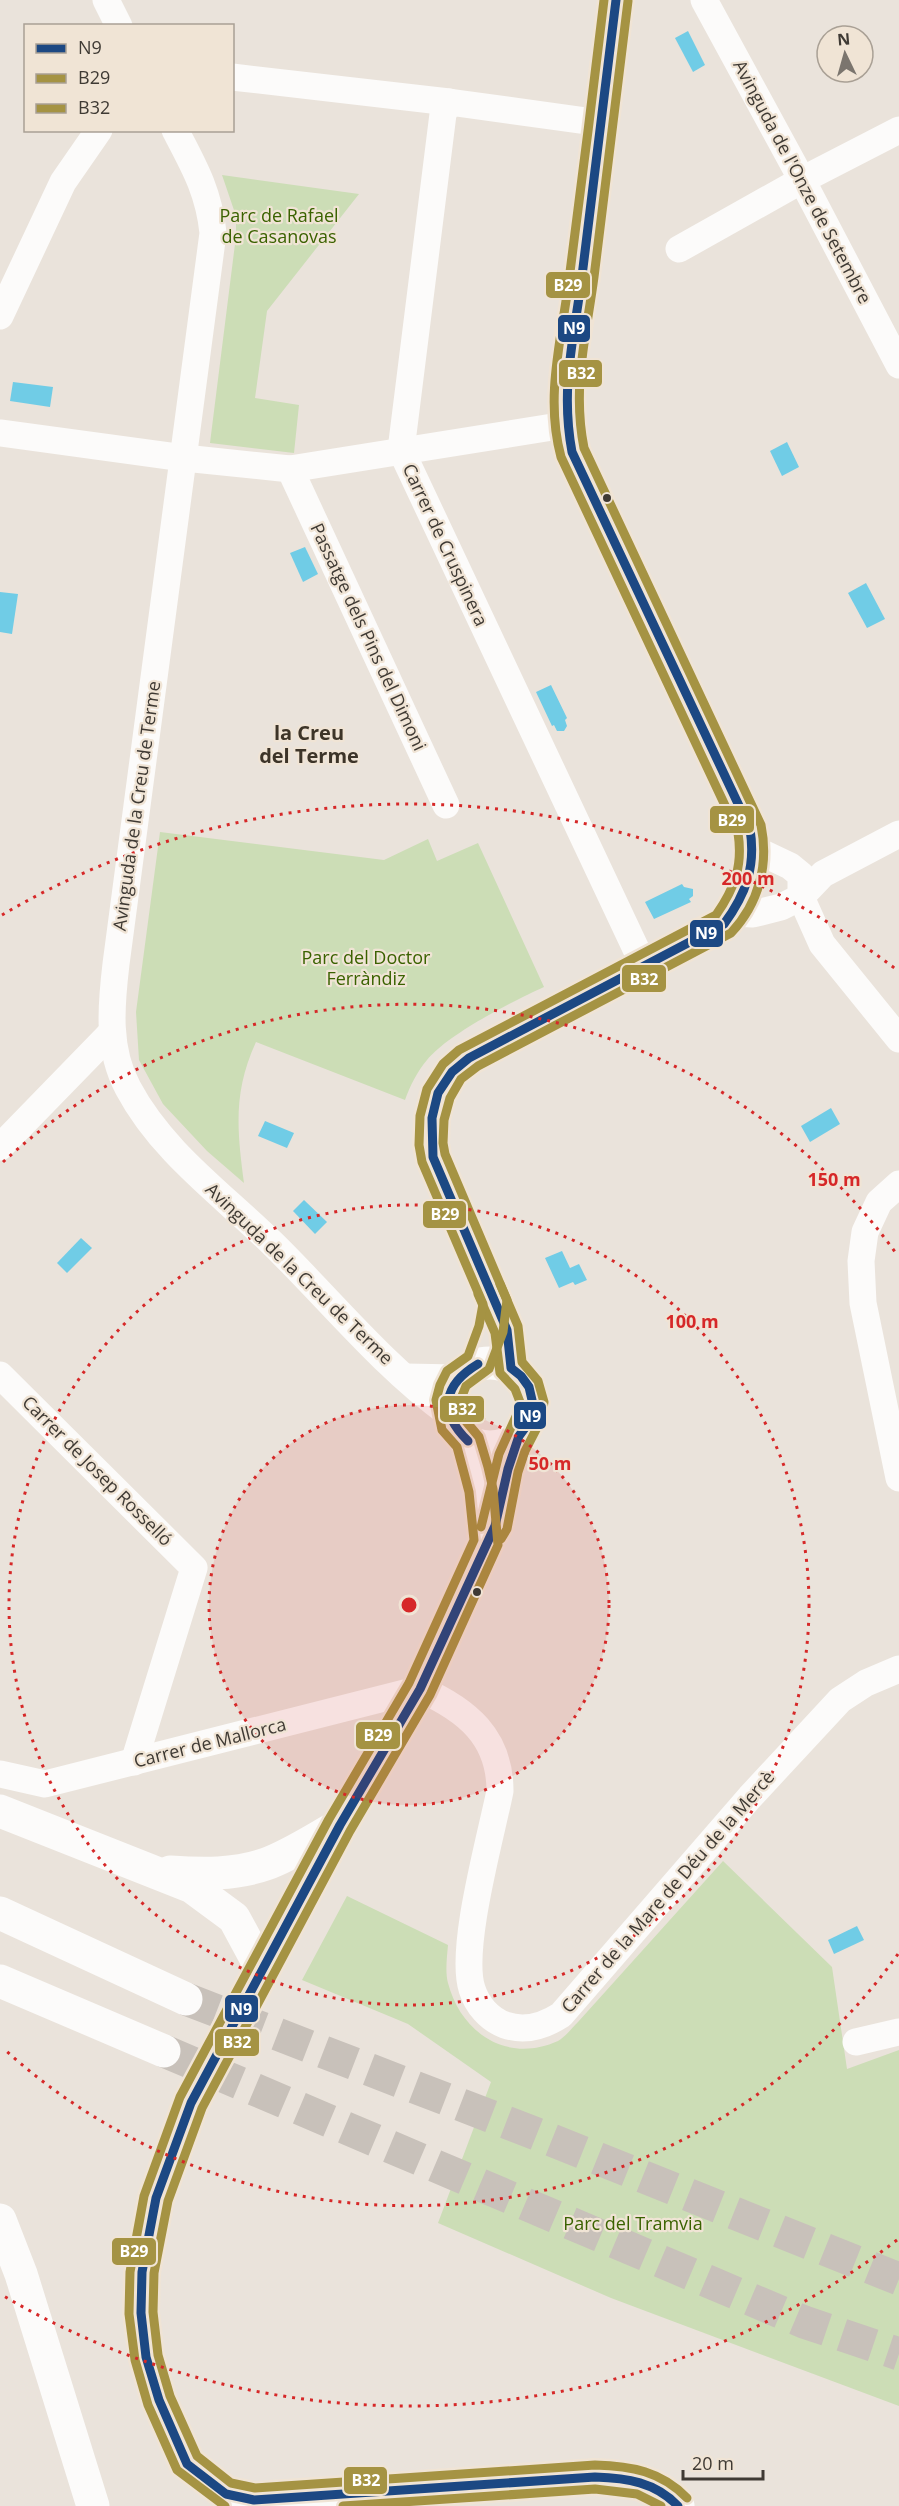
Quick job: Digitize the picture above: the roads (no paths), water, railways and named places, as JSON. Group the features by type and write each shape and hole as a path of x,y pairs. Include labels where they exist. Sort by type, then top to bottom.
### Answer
{"main road":[{"path":"511,1368 507,1330 433,1157 429,1135 431,1113 441,1089 461,1063 471,1057 724,924 741,901 753,863 750,829 572,452 566,425 566,370 580,289 616,0"},
{"path":"495,1302 491,1329 468,1371 449,1395 449,1414 453,1425 468,1441 481,1446 494,1447 508,1443 519,1436"},
{"path":"468,1371 495,1363 511,1368 525,1382 532,1400 529,1419 519,1436 503,1486 495,1526 420,1689 339,1824 191,2103 156,2198 142,2272 141,2313 146,2357 159,2400 187,2464 226,2494 254,2500 595,2477 622,2478 643,2482 661,2490 675,2502"},
{"path":"468,1441 481,1490 486,1542"},
{"path":"0,1811 192,1887 234,1918 261,1968"},
{"path":"151,1870 203,1874 237,1872 267,1864 339,1824"},
{"path":"0,1913 186,1999"},
{"path":"0,1981 164,2050"},
{"path":"0,2220 28,2296 93,2506"}],"street":[{"path":"106,0 118,24"},
{"name":"Avinguda de l'Onze de Setembre","path":"704,0 899,365"},
{"path":"234,77 449,102 601,123"},
{"name":"Carrer de Cruspinera","path":"449,102 443,114 401,450 644,966"},
{"path":"679,249 802,180 899,130"},
{"path":"0,316 63,182 98,132"},
{"name":"Avinguda de la Creu de Terme","path":"176,132 205,189 211,210 213,233 116,964 112,1001 112,1032 120,1070 128,1089 176,1155 272,1243 405,1377 449,1414"},
{"path":"0,433 184,458 290,469 566,425"},
{"name":"Passatge dels Pins del Dimoni","path":"290,469 446,805"},
{"path":"732,913 753,914 781,908 808,882 899,834"},
{"path":"753,863 790,866 808,882 822,944 899,1039"},
{"path":"0,1147 112,1032"},
{"path":"899,1185 879,1202 865,1232 861,1261 862,1303 899,1478"},
{"name":"Avinguda de la Creu de Terme","path":"405,1377 468,1371"},
{"name":"Carrer de Josep Rosselló","path":"0,1375 194,1568 134,1762"},
{"name":"Carrer de la Mare de Déu de la Mercè","path":"420,1689 461,1711 478,1728 493,1749 500,1775 500,1791 474,1915 469,1977 480,2006 493,2019 503,2024 527,2028 539,2026 556,2018 750,1797 840,1700 866,1683 899,1669"},
{"name":"Carrer de Mallorca","path":"0,1774 45,1784 420,1689"},
{"path":"856,2042 899,2032"}],"water":[{"path":"688,31 705,65 693,72 675,38"},
{"path":"13,382 53,387 50,407 10,401"},
{"path":"787,442 799,467 782,476 770,451"},
{"path":"305,547 318,574 303,582 290,553"},
{"path":"866,583 885,619 867,628 848,593"},
{"path":"0,592 18,594 12,634 0,632"},
{"path":"551,685 567,718 564,731 557,731 554,725 552,726 536,692"},
{"path":"682,884 684,887 693,889 693,896 689,899 691,902 654,919 645,902"},
{"path":"831,1108 840,1124 810,1142 801,1126"},
{"path":"265,1121 294,1133 287,1148 258,1136"},
{"path":"304,1200 327,1222 315,1234 293,1211"},
{"path":"81,1238 92,1248 67,1273 57,1263"},
{"path":"562,1251 570,1268 579,1264 587,1280 575,1285 573,1282 559,1288 545,1258"},
{"path":"857,1926 864,1940 834,1954 828,1940"}],"tunnel":[{"path":"186,1999 534,2133 899,2279"},
{"path":"164,2051 804,2322 899,2354"}],"district":[{"name":"la Creu del Terme","path":"309,744"}],"park label":[{"name":"Parc de Rafael de Casanovas","path":"279,226"},
{"name":"Parc del Doctor Ferràndiz","path":"366,968"},
{"name":"Parc del Tramvia","path":"633,2224"}]}
